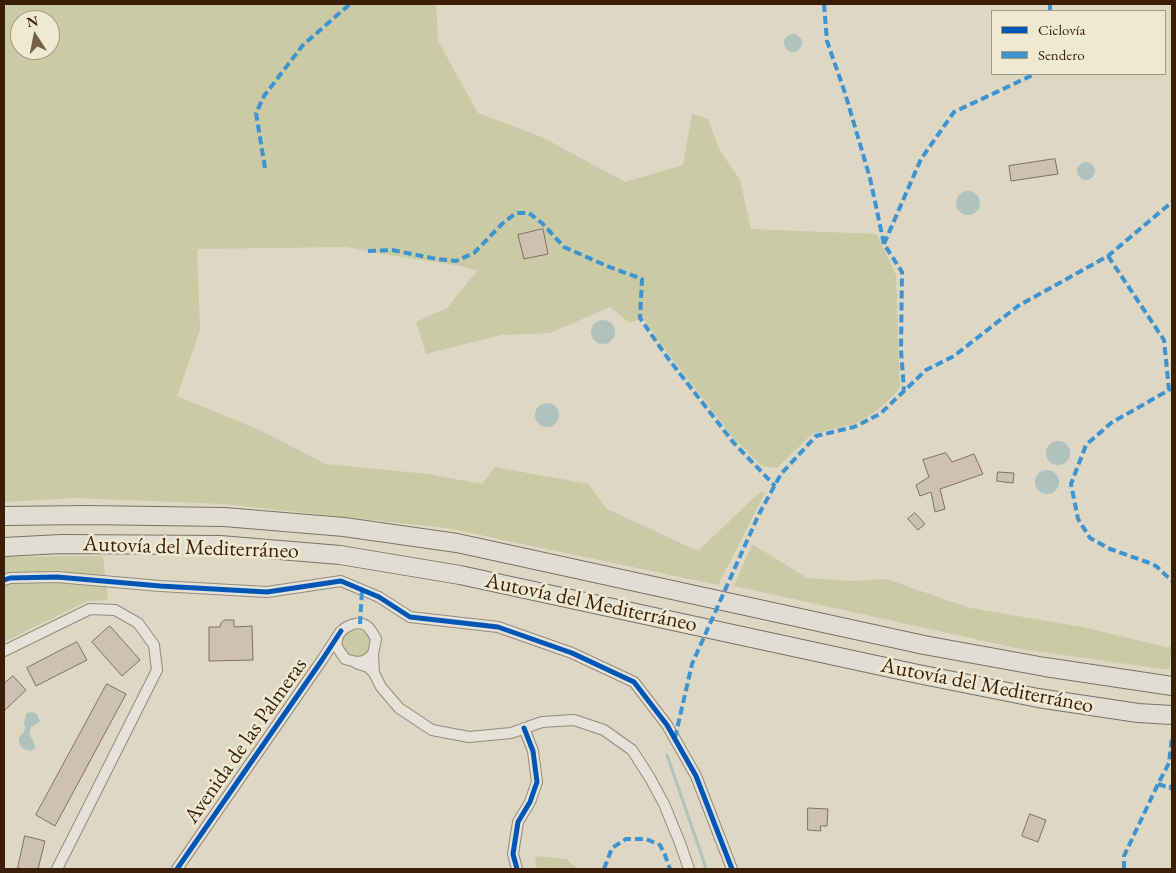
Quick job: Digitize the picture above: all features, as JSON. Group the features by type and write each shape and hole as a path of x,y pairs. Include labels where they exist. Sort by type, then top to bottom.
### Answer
{"highway":[{"name":"Autovía del Mediterráneo","path":"4,516 87,514 224,518 344,527 457,543 924,646 1172,686"},
{"name":"Autovía del Mediterráneo","path":"4,547 61,544 220,545 340,555 460,575 918,674 1038,698 1138,713 1172,715"}],"street":[{"path":"4,580 10,578 57,577 160,586 267,592 341,581 379,597 410,617 498,627 572,653 634,682 667,725 696,776 732,869"},
{"path":"4,651 90,609 115,610 138,623 154,645 157,670 57,869"},
{"path":"374,673 373,654 376,639 367,626 360,624 349,625 341,631 337,638 337,646 345,659 368,667 374,673 381,688 399,708 432,730 469,737 511,733 542,722 574,720 604,730 632,750 650,778 664,804 680,843 688,869"},
{"name":"Avenida de las Palmeras","path":"177,869 341,631"},
{"path":"356,662 368,659 373,654"},
{"name":"Avenida de las Palmeras","path":"322,660 334,656 345,659"},
{"path":"516,869 513,854 518,822 530,802 537,782 533,752 524,728"}],"green space":[{"path":"4,4 436,4 438,41 478,113 542,137 625,182 683,165 692,114 708,119 719,149 740,180 751,229 877,234 896,275 900,387 875,412 854,424 812,434 777,468 762,466 735,440 643,318 630,323 610,307 550,333 501,335 426,354 416,322 447,308 477,271 461,266 347,247 197,249 200,330 177,396 264,432 325,464 428,474 482,484 495,467 588,484 607,509 698,551 761,491 765,493 718,585 447,528 223,504 76,498 4,502"},
{"path":"752,544 807,578 853,581 886,579 970,608 1083,627 1165,647 1172,647 1169,670 1021,649 734,586"},
{"path":"103,556 108,600 87,601 4,642 4,557"},
{"path":"356,630 366,634 370,644 366,654 356,658 346,654 342,644 346,634"},
{"path":"535,856 567,859 577,869 537,869"}],"shaded area":[{"path":"793,34 801,39 802,43 797,51 793,52 785,47 784,43 789,35"},
{"path":"1086,162 1092,165 1095,171 1092,177 1086,180 1080,177 1077,171 1080,165"},
{"path":"968,191 977,194 980,203 977,212 968,215 959,212 956,203 959,194"},
{"path":"603,320 612,323 615,332 612,341 603,344 594,341 591,332 594,323"},
{"path":"547,403 556,406 559,415 556,424 547,427 538,424 535,415 538,406"},
{"path":"1058,441 1067,444 1070,453 1067,462 1058,465 1049,462 1046,453 1049,444"},
{"path":"1047,470 1056,473 1059,482 1056,491 1047,494 1038,491 1035,482 1038,473"},
{"path":"33,712 37,714 40,722 31,727 30,730 35,747 33,750 23,749 19,739 25,729 24,722 27,713"}],"building":[{"path":"1055,159 1058,174 1011,181 1009,166"},
{"path":"543,229 548,254 524,259 518,235"},
{"path":"946,453 952,462 974,454 983,474 940,489 945,509 935,512 931,492 920,496 916,485 929,477 923,460"},
{"path":"998,472 1014,473 1013,483 997,481"},
{"path":"915,513 925,524 918,530 908,519"},
{"path":"225,620 234,620 234,627 252,626 253,660 209,661 209,627 220,627 221,623"},
{"path":"110,626 140,660 122,676 92,642"},
{"path":"77,642 87,660 36,686 27,668"},
{"path":"13,676 26,690 4,711 4,684"},
{"path":"107,684 126,694 55,826 36,815"},
{"path":"808,808 828,809 827,826 820,826 821,831 808,830"},
{"path":"1030,814 1046,820 1038,842 1022,836"},
{"path":"25,836 45,841 38,869 18,868"}],"waterway":[{"path":"667,755 705,869"}],"marked path":[{"path":"265,168 256,113 264,96 303,45 350,4"},
{"path":"824,4 827,41 845,93 870,178 884,244 902,272 901,350 904,390"},
{"path":"1050,4 1050,10"},
{"path":"884,244 921,159 954,112 1033,75"},
{"path":"675,738 692,664 759,514 781,474 816,436 854,427 880,414 926,370 954,356 1018,306 1108,256 1172,202"},
{"path":"368,251 392,250 456,261 474,253 502,224 516,213 529,213 543,224 564,247 642,279 640,318 667,357 733,442 775,486"},
{"path":"1108,256 1164,340 1169,390 1111,423 1086,445 1071,484 1078,519 1090,538 1110,549 1156,566 1172,581"},
{"path":"360,624 362,590"},
{"path":"1124,869 1124,856 1169,763 1172,737"},
{"path":"1158,784 1170,788 1172,785"},
{"path":"604,869 612,848 626,839 646,839 660,845 670,869"}],"cycle path":[{"path":"4,580 10,578 57,577 160,586 267,592 341,581 379,597 410,617 498,627 572,653 634,682 667,725 696,776 732,869"},
{"path":"177,869 341,631"},
{"path":"517,869 513,854 518,822 530,802 537,782 533,751 524,728"}]}
